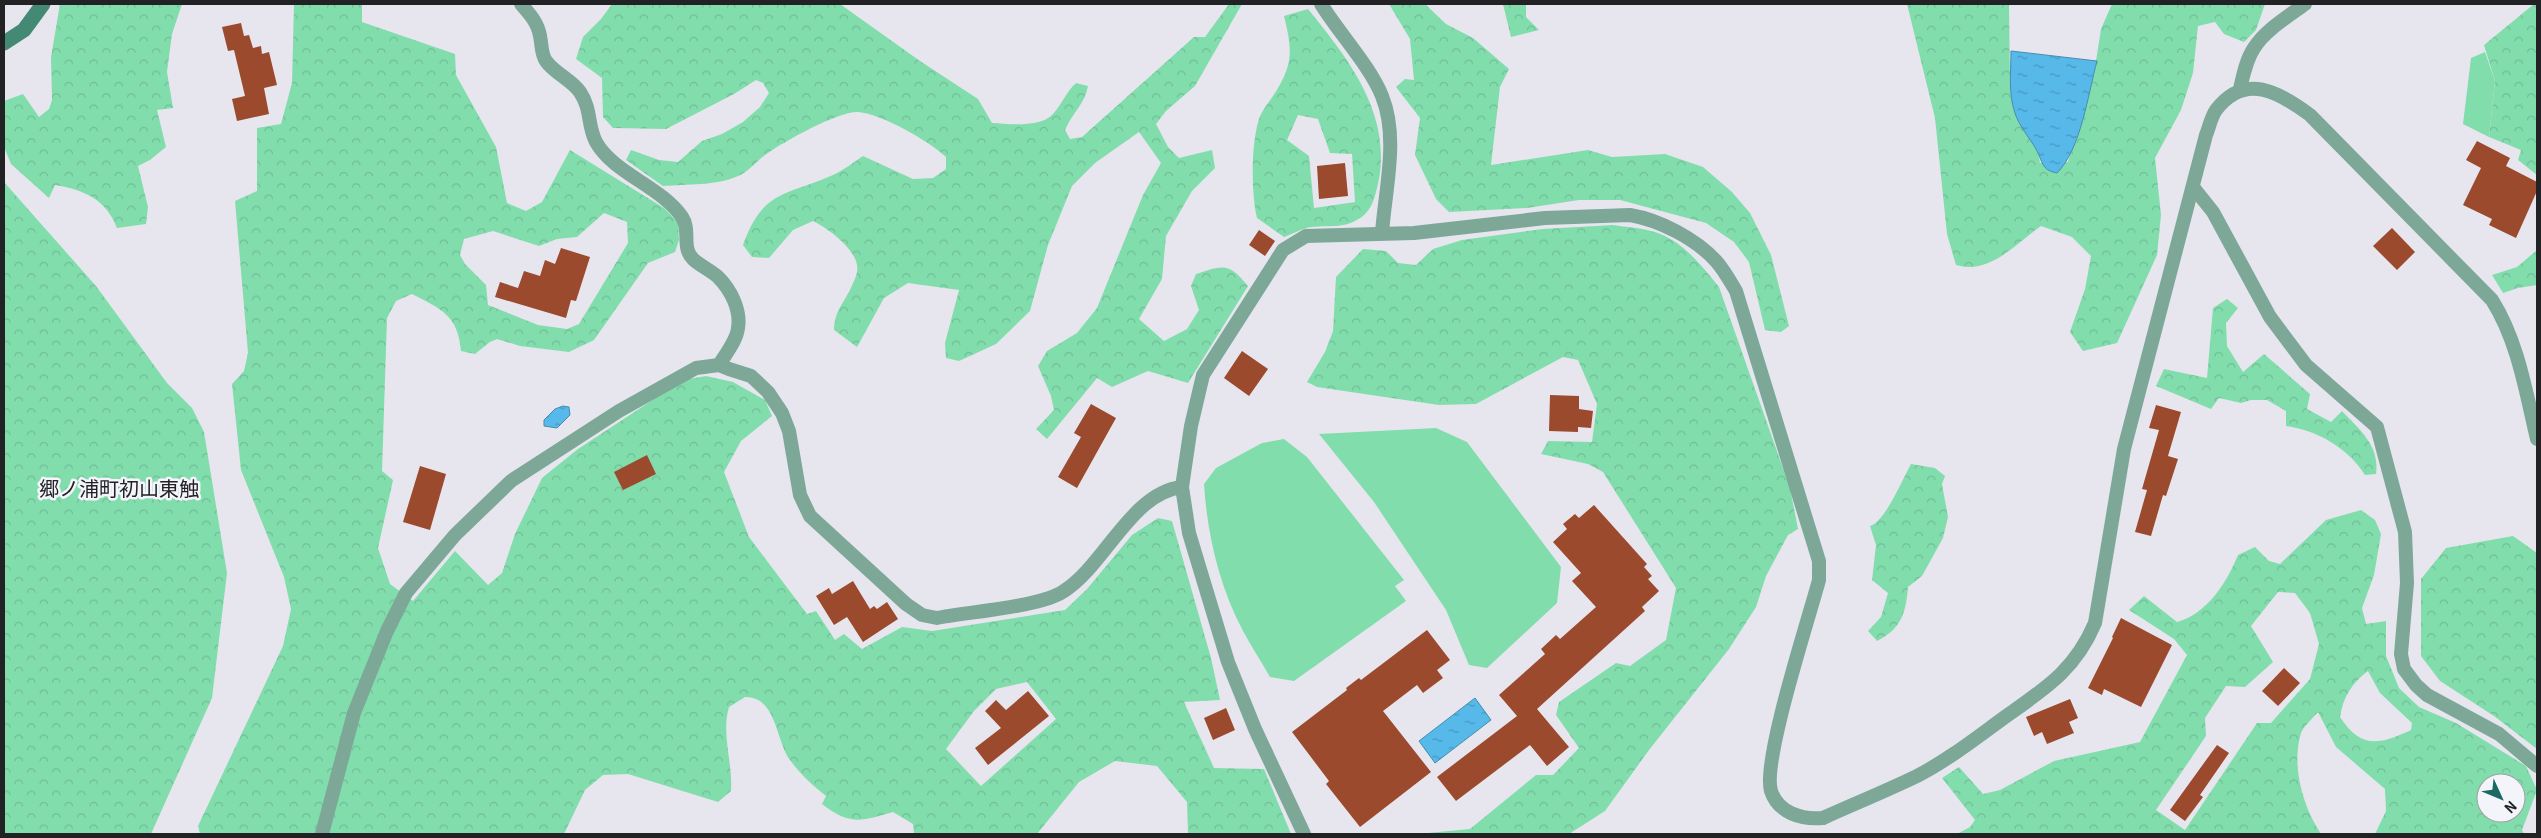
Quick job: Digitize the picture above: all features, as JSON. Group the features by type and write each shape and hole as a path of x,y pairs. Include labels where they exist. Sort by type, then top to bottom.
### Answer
{"main road":[{"path":"4,43 24,30 43,4"}],"street":[{"path":"521,4 532,17 540,34 542,51 547,62 579,90 589,108 591,128 596,143 608,156 671,205 682,217 687,232 688,252 694,261 704,265 719,279 730,293 738,311 738,330 719,366"},
{"path":"1321,4 1382,96 1389,118 1389,154 1382,233"},
{"path":"1304,834 1255,729 1228,662 1189,534 1182,487 1191,426 1203,375 1283,250 1306,236 1414,233 1545,218 1630,215 1643,217 1691,241 1718,262 1736,291 1819,562 1819,580 1778,730 1770,775 1771,790 1776,802 1785,810 1808,819 1823,818 1917,776 1945,760 2058,678 2076,659 2087,642 2095,623 2124,449 2215,111 2240,89 2254,47 2273,28 2305,4"},
{"path":"2240,89 2259,89 2278,93 2310,115 2463,268 2492,300 2502,316 2510,338 2537,440"},
{"path":"2193,187 2213,212 2270,318 2306,365 2377,426 2405,532 2407,583 2401,654 2404,669 2416,685 2427,695 2499,734 2537,766"},
{"path":"322,834 354,712 387,631 406,594 455,535 511,481 619,411 696,368 719,366 751,376 768,392 782,413 789,431 800,495 810,516 893,593 922,615 937,618 1029,603 1062,593 1077,581 1131,519 1154,497 1169,489 1182,487"}],"green space":[{"path":"60,4 182,4 172,34 167,72 173,108 157,110 166,147 150,160 138,166 148,207 146,224 117,228 107,210 100,203 84,193 66,187 55,185 49,198 11,164 4,147 4,101 23,94 39,117 49,109 52,100 51,57"},
{"path":"294,4 362,4 362,22 455,54 456,75 496,147 507,203 526,211 542,202 570,150 664,208 678,222 679,240 675,252 648,263 594,340 569,352 520,346 497,339 475,354 461,351 456,329 452,321 439,309 412,294 396,301 387,318 382,471 393,480 378,548 390,584 413,601 455,551 488,585 502,573 515,534 542,478 578,449 683,380 706,376 733,382 765,400 772,416 741,441 724,472 749,537 807,614 816,611 835,640 844,634 862,649 902,627 932,631 1065,610 1087,589 1132,535 1158,518 1172,521 1211,658 1220,700 1184,702 1214,768 1264,769 1291,834 1188,834 1187,802 1157,766 1115,761 1079,782 1037,834 914,834 913,824 893,812 873,818 849,819 822,804 826,796 806,779 790,760 769,711 756,699 745,697 729,707 726,728 731,791 718,802 628,774 603,775 585,790 564,834 200,834 198,826 283,646 291,609 284,577 241,470 232,384 244,371 248,353 235,201 257,191 257,128 281,124 292,83","holes":["604,213 627,222 628,243 579,324 567,329 538,325 488,305 486,285 465,264 460,255 464,239 493,231 539,246 557,239 577,237","1027,682 1056,719 981,786 946,749 974,711 996,689"]},
{"path":"612,4 840,4 920,61 978,99 992,123 1024,124 1040,121 1053,114 1076,83 1088,86 1084,98 1065,130 1070,139 1082,137 1194,37 1205,37 1229,4 1242,4 1195,86 1166,111 1156,124 1168,147 1179,158 1212,150 1215,168 1192,191 1166,236 1162,279 1139,319 1164,341 1187,329 1199,310 1191,286 1196,274 1219,268 1230,269 1248,286 1188,383 1148,371 1112,387 1097,378 1047,439 1036,429 1054,410 1051,396 1038,366 1047,351 1077,333 1097,308 1143,195 1161,163 1139,132 1095,163 1072,186 1048,245 1030,311 996,344 959,361 946,358 945,343 959,290 908,283 884,298 857,347 834,330 837,314 857,272 857,264 849,249 835,235 813,221 793,230 769,258 752,257 743,245 751,227 759,213 778,197 833,175 863,156 913,179 933,178 946,169 946,157 905,129 868,114 858,112 838,116 799,134 768,153 746,172 738,176 720,182 663,186 626,160 631,150 659,160 678,162 702,141 722,134 743,122 760,107 769,93 763,83 756,80 734,94 666,129 613,128 603,117 602,78 576,59 583,37 601,19"},
{"path":"1389,4 1425,4 1446,24 1473,38 1509,69 1500,87 1491,165 1588,150 1612,157 1665,154 1703,167 1732,192 1750,213 1771,255 1789,326 1781,332 1765,330 1749,262 1734,242 1706,223 1620,200 1579,200 1527,208 1449,212 1436,199 1415,155 1420,118 1396,87 1405,79 1414,80 1410,39"},
{"path":"1503,4 1526,4 1526,17 1539,30 1511,37"},
{"path":"1907,4 2009,4 2010,83 2015,112 2038,152 2040,163 2068,162 2096,61 2101,29 2112,4 2265,4 2256,30 2244,42 2224,34 2215,22 2198,26 2193,73 2181,110 2155,158 2161,215 2157,255 2117,343 2083,351 2070,332 2085,289 2091,256 2072,237 2041,226 2012,249 1991,262 1980,266 1956,265 1947,234 1935,118"},
{"path":"2534,4 2537,4 2537,175 2518,160 2521,150 2489,137 2495,81 2484,45"},
{"path":"1308,9 1337,46 1363,87 1372,108 1381,154 1376,194 1370,208 1363,216 1345,225 1319,226 1284,237 1257,218 1253,168 1254,142 1259,119 1286,73 1290,56 1289,38 1284,16","holes":["1298,115 1318,119 1330,153 1352,154 1355,202 1314,208 1309,156 1287,140"]},
{"path":"2485,52 2495,81 2489,137 2463,124 2471,58"},
{"path":"4,182 96,286 167,383 192,408 204,432 227,573 212,698 151,834 4,834"},
{"path":"1613,225 1655,232 1674,241 1691,255 1719,287 1790,488 1798,529 1788,535 1766,576 1756,607 1729,649 1649,750 1605,811 1569,834 1417,834 1470,829 1536,775 1553,775 1579,748 1556,715 1559,702 1616,663 1630,666 1666,640 1676,588 1603,472 1588,464 1541,454 1548,441 1592,442 1597,404 1578,360 1563,357 1476,404 1439,405 1317,387 1307,382 1325,352 1333,331 1336,277 1363,249 1386,251 1398,263 1416,265 1433,249 1462,240 1542,229"},
{"path":"2537,250 2537,285 2503,293 2492,275 2517,267"},
{"path":"2227,299 2238,308 2226,323 2227,346 2243,372 2264,354 2310,394 2307,409 2331,422 2342,411 2362,432 2372,447 2375,455 2376,474 2365,475 2358,465 2341,449 2320,436 2286,426 2286,411 2267,400 2251,400 2241,403 2219,398 2211,409 2156,386 2164,369 2207,378 2213,308"},
{"path":"1436,428 1467,442 1561,567 1557,603 1487,668 1469,665 1446,610 1374,502 1319,434"},
{"path":"1284,439 1307,457 1404,580 1395,586 1406,601 1294,681 1270,677 1246,637 1235,614 1221,578 1211,540 1204,484 1216,468 1262,443"},
{"path":"1911,464 1935,468 1945,476 1942,484 1948,517 1943,538 1922,576 1908,587 1906,605 1901,619 1892,631 1877,641 1868,631 1881,617 1888,593 1872,580 1876,545 1870,526 1876,523 1887,509"},
{"path":"2361,510 2375,520 2381,534 2374,575 2362,608 2366,624 2386,621 2386,656 2399,688 2419,707 2456,723 2526,766 2537,790 2526,819 2526,773 2476,773 2476,823 2525,823 2522,830 2524,834 2375,834 2386,811 2385,789 2336,747 2318,712 2301,733 2297,759 2300,786 2304,799 2321,834 1957,834 1970,827 1975,820 1942,778 1959,767 1983,794 2000,790 2054,761 2140,742 2187,655 2174,639 2129,610 2144,596 2177,622 2198,612 2215,596 2228,576 2238,555 2255,547 2269,561 2280,564 2326,520","holes":["2278,592 2295,593 2310,613 2319,644 2310,679 2271,723 2257,723 2185,830 2156,810 2206,736 2205,718 2226,686 2245,687 2273,662 2251,626","2368,671 2380,693 2412,723 2411,730 2380,741 2363,739 2355,735 2340,717 2343,703 2357,680"]},
{"path":"2513,536 2537,553 2537,749 2494,716 2440,681 2421,656 2421,579 2446,548"}],"water":[{"path":"2011,51 2097,61 2078,136 2065,163 2057,173 2045,168 2017,118 2011,90"},
{"path":"563,406 569,407 570,415 557,428 544,426 544,420 555,409"},
{"path":"1475,698 1491,720 1435,763 1419,741"}],"building":[{"path":"241,23 244,36 249,35 253,48 261,46 262,54 269,52 277,85 264,88 269,114 237,121 232,99 245,96 234,50 228,51 222,27"},
{"path":"2477,141 2510,158 2506,166 2537,182 2537,191 2516,238 2489,225 2492,219 2463,205 2481,168 2466,160"},
{"path":"1345,163 1348,196 1319,199 1317,166"},
{"path":"2392,228 2415,252 2397,270 2373,246"},
{"path":"1259,230 1275,241 1265,256 1249,245"},
{"path":"561,248 590,257 576,301 571,300 566,318 495,297 500,282 518,288 524,271 540,276 545,260 555,264"},
{"path":"1242,351 1268,369 1249,396 1224,378"},
{"path":"1550,395 1579,396 1579,409 1593,411 1591,428 1578,427 1578,432 1549,431"},
{"path":"1091,404 1116,418 1077,488 1058,477 1081,437 1074,433"},
{"path":"2156,405 2181,412 2168,456 2178,459 2166,496 2163,495 2151,536 2135,532 2147,490 2142,489 2159,430 2149,428"},
{"path":"647,455 656,474 623,490 614,472"},
{"path":"420,466 446,474 430,530 403,522"},
{"path":"1594,505 1647,564 1644,567 1652,576 1648,579 1659,591 1642,607 1645,611 1537,709 1569,747 1547,766 1530,745 1456,801 1437,777 1517,716 1499,695 1545,654 1541,649 1556,635 1560,639 1596,607 1572,581 1581,573 1553,542 1567,529 1563,524 1575,514 1579,518"},
{"path":"853,581 870,609 874,606 877,609 887,602 898,619 863,642 847,617 834,625 816,596 829,588 832,594"},
{"path":"2121,618 2172,645 2141,707 2104,689 2102,695 2088,688"},
{"path":"1427,630 1450,660 1437,670 1443,678 1423,693 1417,685 1383,711 1431,772 1360,827 1326,784 1329,781 1292,732 1347,690 1346,688 1359,678 1361,680"},
{"path":"2284,668 2300,683 2278,706 2262,691"},
{"path":"1028,691 1049,716 988,765 975,748 1001,728 985,711 996,700 1006,710"},
{"path":"2070,699 2078,718 2069,722 2074,733 2047,744 2042,732 2034,736 2026,717"},
{"path":"1226,708 1235,730 1213,740 1204,718"},
{"path":"2217,745 2229,753 2200,795 2203,797 2185,821 2170,810"}],"district":[{"name":"郷ノ浦町初山東触","path":"119,489"}]}
